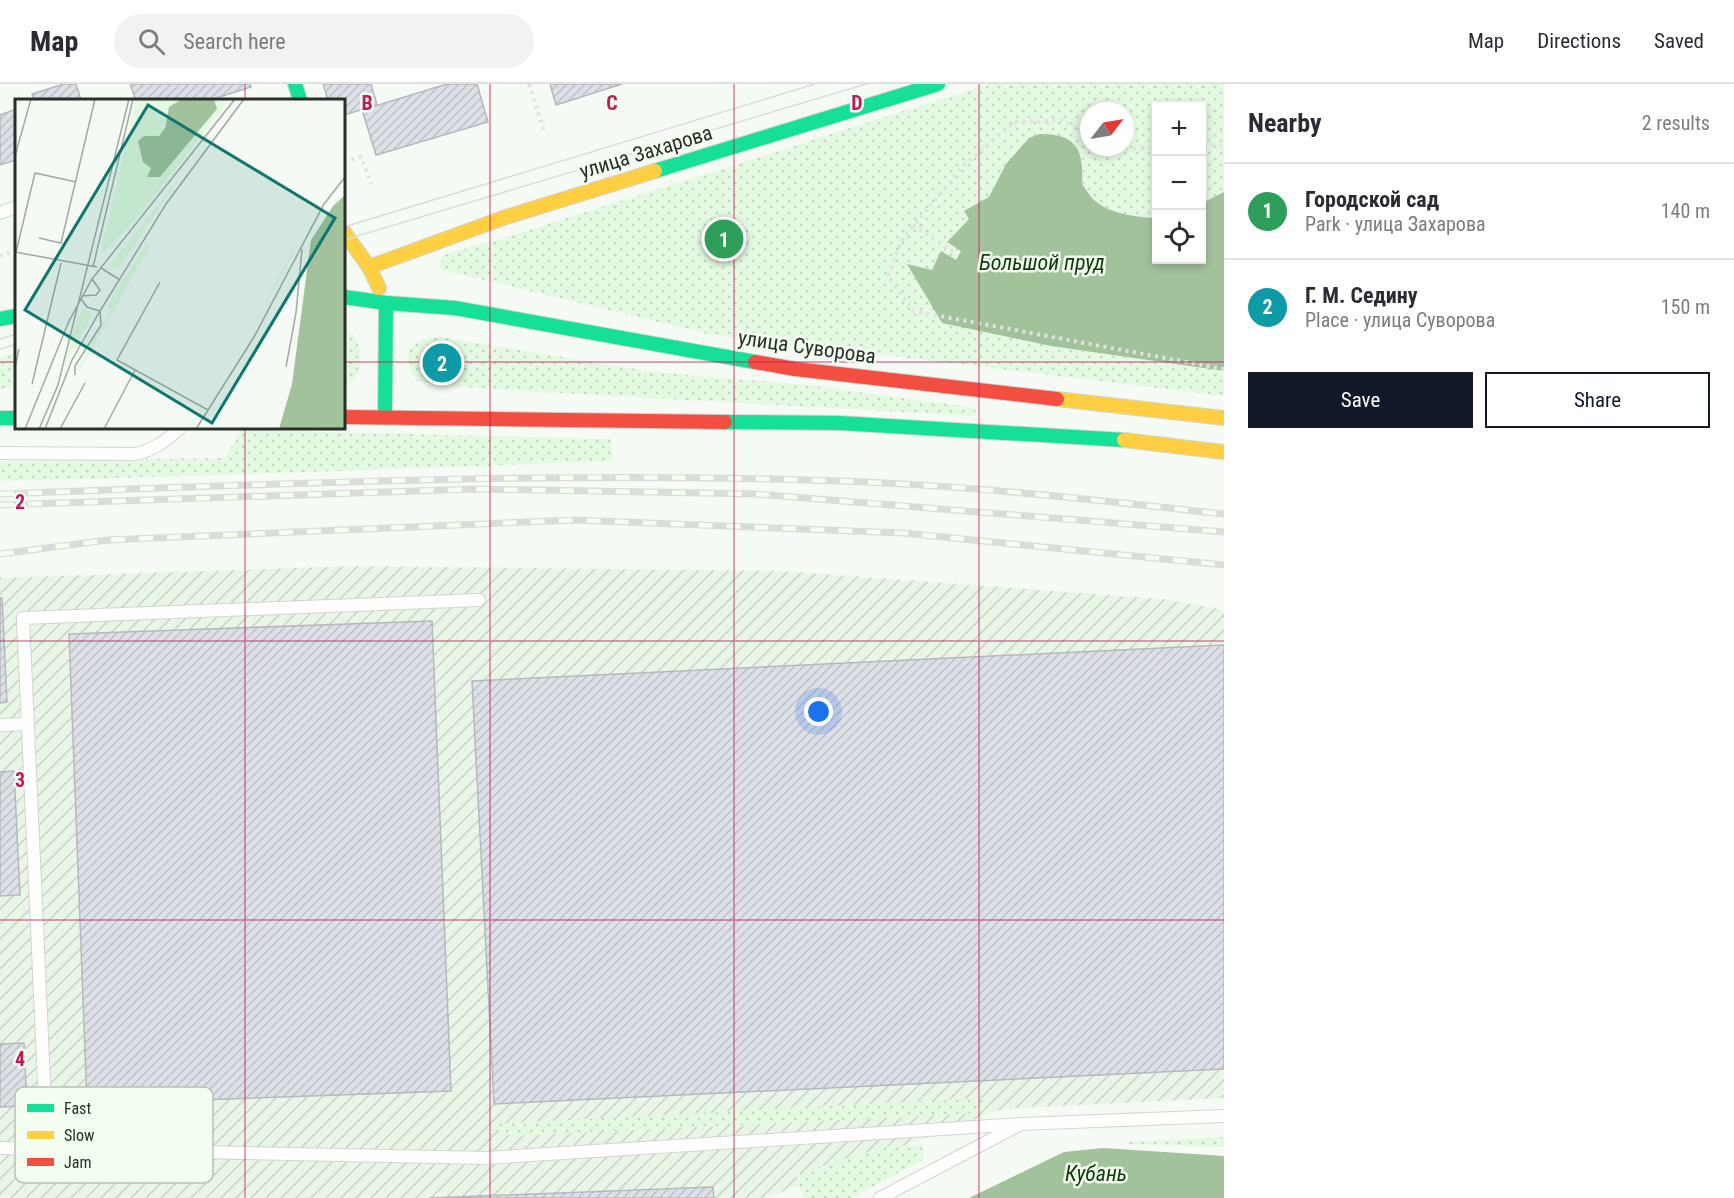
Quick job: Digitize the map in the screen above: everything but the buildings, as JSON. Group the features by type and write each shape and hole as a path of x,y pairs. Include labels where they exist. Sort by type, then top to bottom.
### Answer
{"main road":[{"path":"295,84 300,99"},
{"name":"улица Захарова","path":"369,267 506,217 938,84"},
{"path":"345,233 369,267 386,303 385,417"},
{"path":"345,297 386,303"},
{"name":"улица Суворова","path":"386,303 455,308 795,369 1224,418"},
{"path":"0,319 15,316"},
{"path":"345,417 839,423 1127,440 1224,452"}],"lane":[{"path":"0,213 15,207"},
{"path":"0,453 135,454 151,451 179,429"},
{"path":"44,1087 23,618 478,600"},
{"path":"0,725 28,724"},
{"path":"213,1152 486,1158 1021,1124 1224,1116"},
{"path":"880,1198 1021,1124"}],"path":[{"path":"529,84 545,134"},
{"path":"1080,130 1061,120 1014,122 963,166 913,225 901,241 888,276 913,311 1224,369"},
{"path":"1206,143 1224,129"},
{"path":"1206,146 1224,145"},
{"path":"1134,149 1152,148"},
{"path":"345,162 361,157 371,184"},
{"path":"913,225 955,254"},
{"path":"0,256 15,251"}],"shaded area":[{"path":"989,84 1224,84 1224,192 1206,201 1206,102 1152,102 1152,218 1123,214 1099,204 1082,184 1083,162 1069,140 1051,134 1006,164 989,197 965,211 969,219 954,233 961,251 955,260 932,270 908,264 1051,346 1224,371 1224,396 708,334 439,269 443,255 510,236"},
{"path":"345,329 356,339 361,355 359,370 345,386"},
{"path":"439,337 654,372 808,385 976,408 975,416 505,390 438,385 417,381 409,364 410,350 421,341"},
{"path":"15,352 15,389 0,389 0,357"},
{"path":"241,430 611,439 613,461 0,481 0,461 225,458"},
{"path":"350,566 782,571 1164,599 1224,610 1224,1098 1002,1109 766,1198 0,1198 0,578"},
{"path":"982,1098 984,1110 966,1114 511,1136 499,1130 495,1124"},
{"path":"1224,1137 1224,1147 1126,1144 1126,1142"},
{"path":"923,1145 924,1159 852,1198 803,1198 796,1174 887,1146"}],"water":[{"name":"Большой пруд","path":"1040,134 1062,137 1070,141 1079,153 1082,184 1099,204 1123,214 1152,218 1152,264 1206,264 1206,201 1224,192 1224,371 1051,346 942,323 907,264 932,270 941,251 956,260 961,251 947,242 969,219 964,211 989,197 1006,164 1029,138"},
{"name":"Кубань","path":"1103,1148 1224,1156 1224,1198 969,1198 1064,1152"}],"tram line":[{"path":"345,227 815,84"},
{"path":"345,240 866,84"},
{"path":"0,339 15,334"},
{"path":"0,349 15,344"}],"railway":[{"path":"0,494 418,480 732,478 934,486 1224,514"},
{"path":"0,505 474,489 756,494 1224,532"},
{"path":"0,554 108,540 574,520 903,533 1224,565"}],"traffic: fast":[{"path":"295,84 300,99"},
{"path":"655,171 938,84"},
{"path":"345,297 386,303 455,308 755,362"},
{"path":"385,417 386,303"},
{"path":"0,319 15,316"},
{"path":"0,418 15,418"},
{"path":"725,422 839,423 1124,440"}],"traffic: slow":[{"path":"369,267 506,217 655,171"},
{"path":"345,233 369,267 379,288"},
{"path":"1057,399 1224,418"},
{"path":"1124,440 1224,452"}],"traffic: jam":[{"path":"755,362 795,369 1057,399"},
{"path":"345,417 725,422"}],"place":[{"name":"Городской сад","path":"724,239"},
{"name":"Г. М. Седину","path":"442,363"}]}
